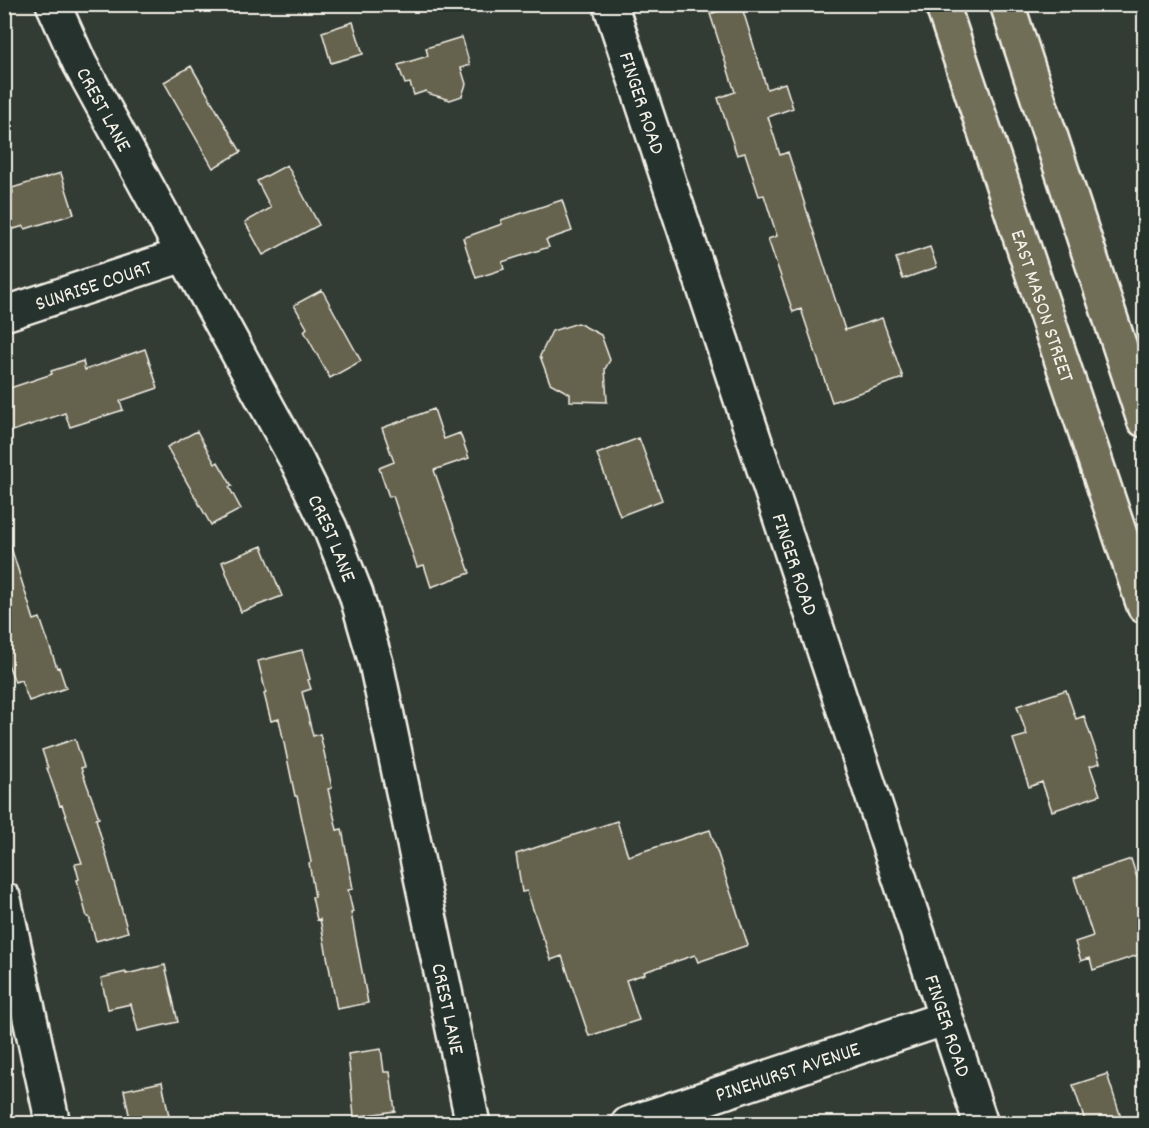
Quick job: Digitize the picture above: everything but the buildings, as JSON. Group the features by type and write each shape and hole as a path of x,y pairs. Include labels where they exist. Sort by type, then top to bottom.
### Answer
{"main road":[{"name":"EAST MASON STREET","path":"942,4 1144,606"},
{"path":"1007,4 1144,420"}],"street":[{"name":"CREST LANE","path":"53,4 80,64 298,463 330,528 356,594 376,663 473,1124"},
{"name":"FINGER ROAD","path":"610,4 981,1124"},
{"name":"SUNRISE COURT","path":"4,314 183,255"},
{"path":"4,899 53,1124"},
{"name":"PINEHURST AVENUE","path":"628,1124 946,1018"}]}
